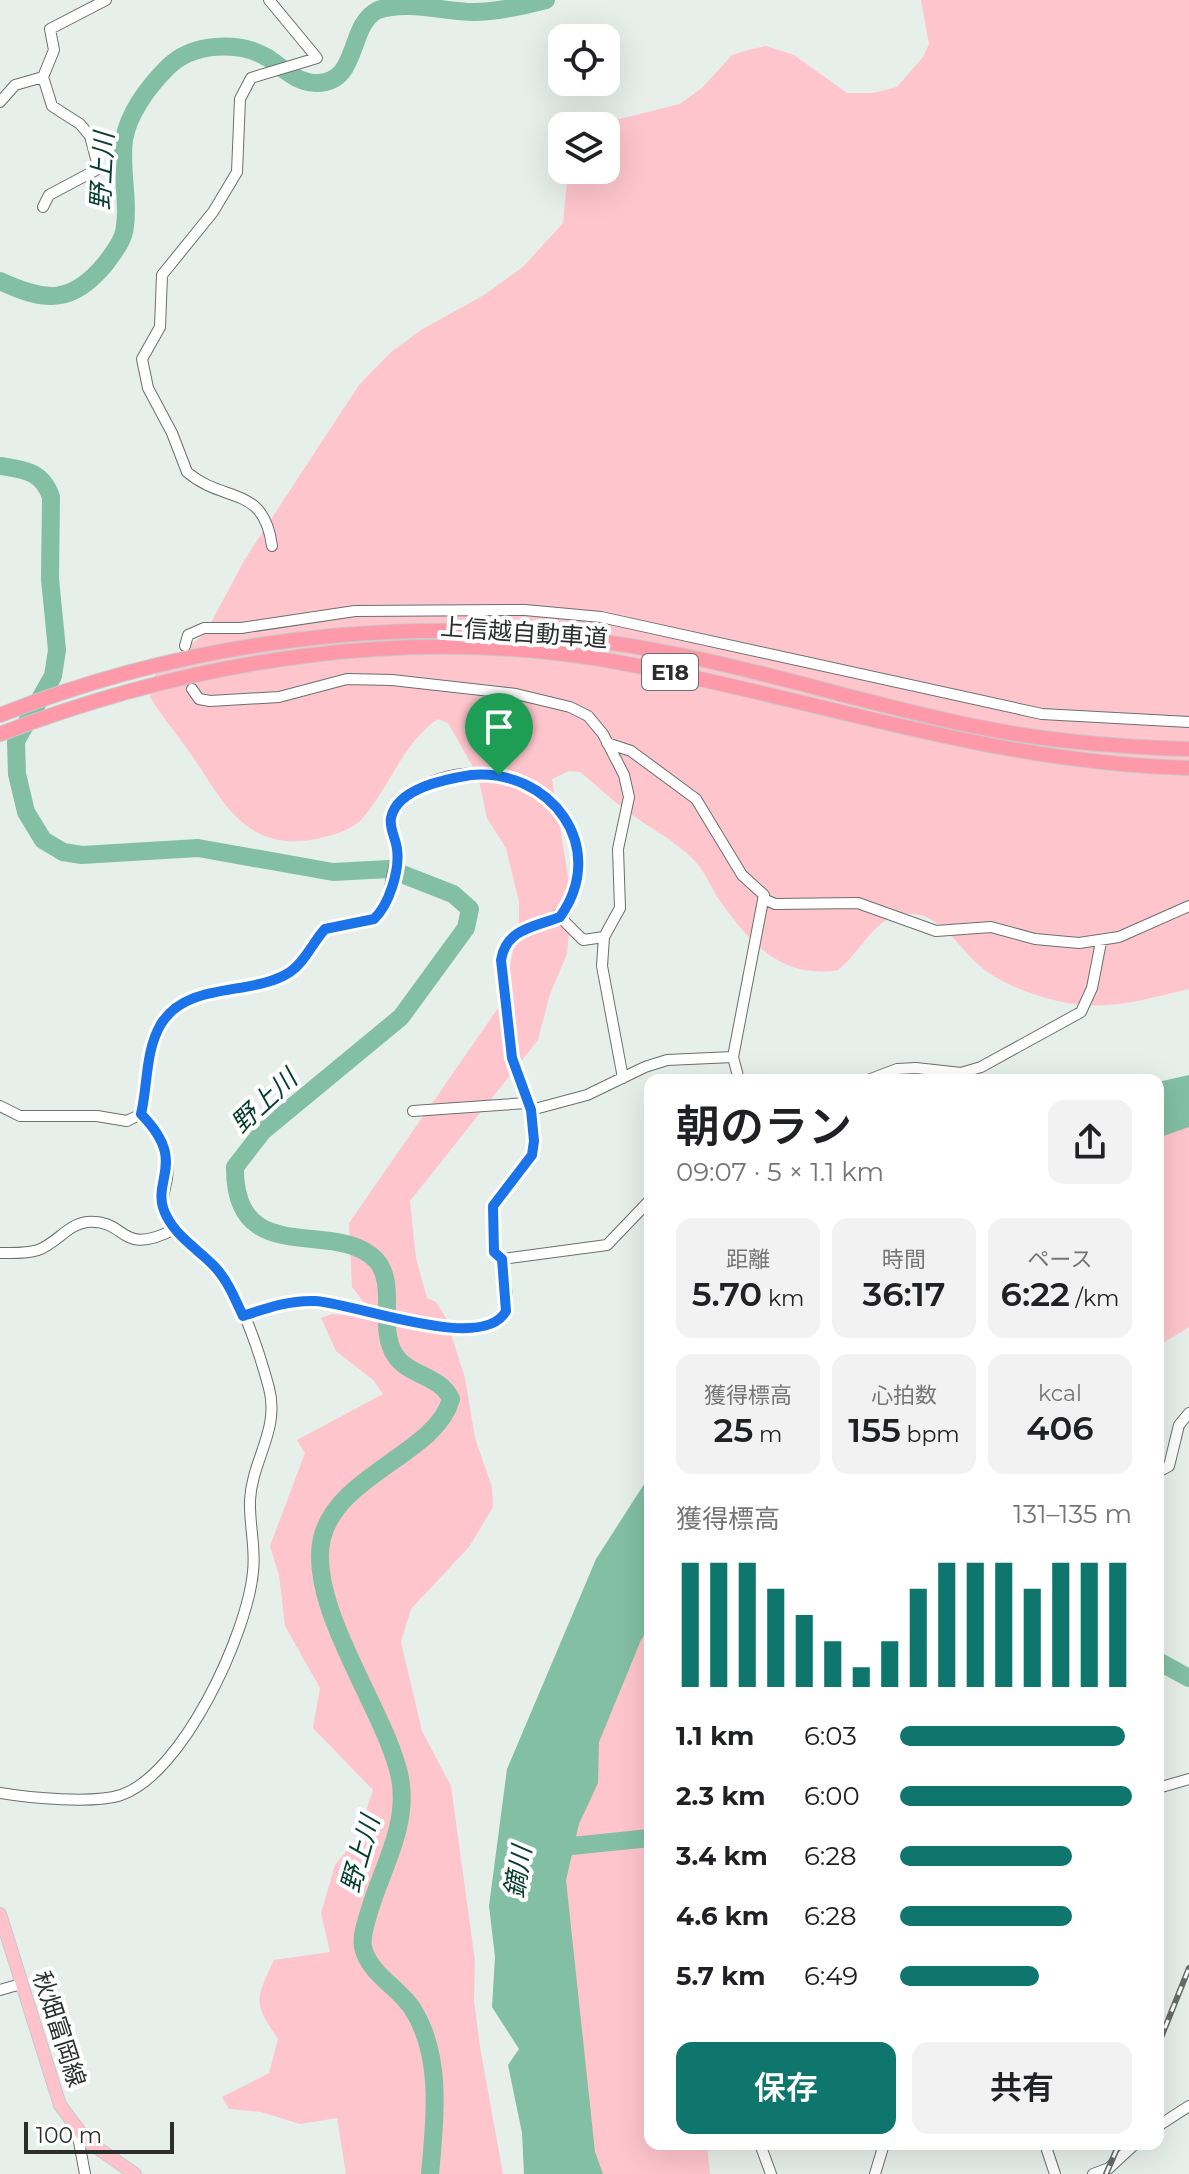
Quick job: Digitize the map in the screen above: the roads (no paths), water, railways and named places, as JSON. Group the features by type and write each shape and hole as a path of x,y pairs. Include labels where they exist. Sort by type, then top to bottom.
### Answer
{"highway":[{"name":"上信越自動車道","path":"0,715 141,669 250,646 347,634 460,630 529,633 678,654 988,729 1092,744 1189,749"},
{"name":"上信越自動車道","path":"0,734 146,686 244,666 346,652 510,650 592,658 670,672 930,735 1037,756 1189,768"}],"main road":[{"name":"秋畑富岡線","path":"0,1914 60,2105 77,2131 135,2174"}],"street":[{"path":"43,207 49,195 96,170 98,166 90,136 77,120 52,106 43,77 54,50 50,29 106,0"},
{"path":"269,0 317,58 251,78 240,99 237,172 213,212 162,275 160,327 142,359 142,372 187,472 257,508 269,523 272,546"},
{"path":"0,102 15,85 43,77"},
{"path":"185,646 188,635 204,628 241,628 355,611 525,610 601,617 1042,714 1189,722"},
{"path":"192,689 199,699 210,701 279,697 347,679 435,683 516,694 570,707 588,716 607,743 627,782 629,802 618,849 620,908 604,937 602,966 623,1078"},
{"path":"607,743 631,751 696,799 742,875 760,888 766,900 775,904 858,903 936,931 991,927 1035,939 1101,942 1189,906"},
{"path":"141,1114 153,1043 161,1025 175,1007 193,998 286,974 301,962 325,929 374,919 387,901 397,854 391,817 398,806 418,790 442,781 481,774 520,782 551,800 564,815 575,841 577,883 560,917 519,930 504,944 503,952 507,1031 529,1107 534,1141 532,1155 497,1199 491,1214 494,1252 502,1259 507,1307 503,1316 482,1327 449,1326 307,1301 284,1303 243,1316"},
{"path":"737,1074 733,1057 749,963 766,900"},
{"path":"560,917 583,940 604,937"},
{"path":"884,1074 897,1069 916,1068 948,1073 971,1070 1081,1012 1092,988 1101,942"},
{"path":"413,1111 529,1107 587,1095 667,1060 733,1057"},
{"path":"0,1106 20,1116 97,1116 127,1121 141,1114"},
{"path":"0,1793 117,1797 157,1772 178,1748 211,1689 240,1625 253,1575 250,1499 272,1423 269,1387 243,1316 217,1268 175,1229 165,1215 162,1196 167,1178 166,1148 161,1135 141,1114"},
{"path":"502,1259 540,1257 607,1245 644,1206"},
{"path":"0,1253 37,1250 83,1223 101,1223 129,1240 143,1243 175,1229"},
{"path":"1164,1469 1169,1466 1179,1425 1189,1413"},
{"path":"1164,1786 1189,1779"},
{"path":"0,1990 21,1984"},
{"path":"1164,2122 1189,2106"},
{"path":"77,2131 85,2174"},
{"path":"762,2150 771,2174"},
{"path":"875,2174 882,2150"},
{"path":"1047,2150 1055,2174"},
{"path":"1093,2174 1109,2168 1128,2150"}],"water":[{"path":"1189,1075 1189,1127 1164,1136 1164,1081"},
{"name":"鏑川","path":"644,1484 644,1636 599,1742 598,1783 579,1824 566,1880 595,2152 603,2174 524,2174 522,2133 508,2065 519,2049 492,2007 495,1957 489,1906 507,1769 596,1559"}],"waterway":[{"name":"野上川","path":"0,281 31,293 57,296 81,286 106,263 124,231 123,151 126,130 146,92 167,68 189,53 216,47 243,48 268,58 296,78 316,83 330,81 347,64 361,28 368,17 378,10 414,6 483,12 546,0"},
{"name":"野上川","path":"0,466 32,473 43,482 51,497 50,579 57,650 53,676 16,741 17,774 26,812 43,840 63,852 82,855 198,848 333,872 389,869 453,894 470,909 466,928 401,1017 263,1131 235,1167 239,1199 251,1219 268,1231 337,1242 358,1248 376,1260 386,1281 388,1332 395,1355 408,1367 439,1385 451,1399 442,1418 427,1434 366,1480 332,1516 322,1538 320,1565 336,1626 380,1722 400,1778 402,1795 398,1829 369,1912 363,1947 377,1973 412,2008 429,2047 434,2089 430,2174"},
{"path":"1164,1664 1189,1678"},
{"path":"552,1848 644,1839"}],"railway":[{"path":"1164,2030 1189,1968"},
{"path":"1106,2174 1116,2150"}]}
